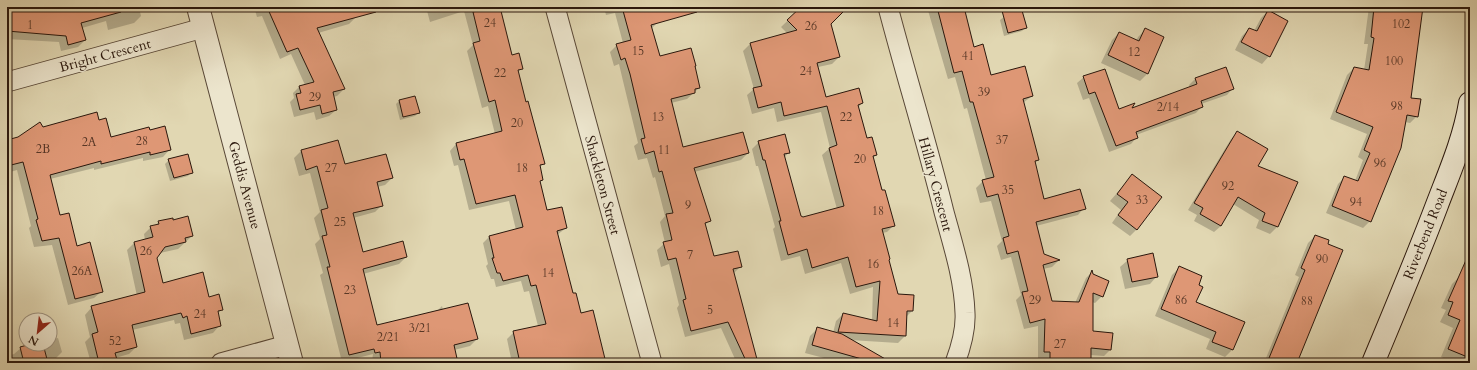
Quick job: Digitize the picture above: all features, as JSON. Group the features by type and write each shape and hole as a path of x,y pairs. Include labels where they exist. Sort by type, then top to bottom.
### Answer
{"street":[{"name":"Shackleton Street","path":"555,7 652,363"},
{"name":"Hillary Crescent","path":"888,7 910,91 936,178 963,286 965,314 963,337 955,363"},
{"name":"Bright Crescent","path":"7,82 201,17"},
{"name":"Geddis Avenue","path":"201,17 289,354"},
{"name":"Riverbend Road","path":"1373,363 1417,258 1468,126 1470,103"},
{"path":"221,363 289,354"}],"building":[{"path":"7,7 121,7 121,12 81,23 86,40 68,45 66,36 7,31"},
{"path":"267,7 376,7 376,12 317,28 345,89 333,92 337,110 322,114 320,105 300,110 296,94 301,93 299,86 314,82 298,48 287,52"},
{"path":"500,7 512,55 519,53 523,69 518,70 545,164 540,165 543,180 540,181 547,210 562,207 567,228 557,231 573,293 576,293 581,313 593,310 606,363 550,363 549,359 534,363 520,363 513,331 546,324 536,285 531,286 528,275 503,281 500,273 497,273 492,258 494,258 489,236 523,227 515,195 476,204 464,159 460,160 456,143 502,131 495,100 489,102 473,43 480,41 473,12"},
{"path":"622,7 696,7 697,12 651,25 660,56 691,48 696,66 700,88 695,89 695,93 671,99 683,147 743,132 749,153 694,168 711,221 705,223 714,256 738,251 742,267 733,269 758,363 747,363 728,322 691,331 683,300 686,299 676,258 668,260 663,242 672,240 666,214 673,213 662,171 659,172 654,151 645,154 641,139 645,138 630,74 625,58 621,60 616,44 631,40"},
{"path":"801,7 848,7 831,24 840,57 817,63 826,97 859,88 863,103 858,105 867,138 872,137 877,155 873,156 882,190 885,190 895,226 882,229 898,294 914,295 913,311 907,311 906,336 838,332 843,313 877,321 880,281 856,287 848,257 812,268 807,249 788,255 765,160 763,160 758,141 785,134 790,153 784,154 801,216 803,217 844,206 829,148 837,145 827,106 784,116 781,102 758,108 753,88 762,86 750,43 797,30 787,20"},
{"path":"937,7 964,7 974,47 983,44 991,75 1025,66 1033,96 1023,99 1039,160 1035,161 1044,199 1080,189 1086,209 1036,222 1044,254 1060,260 1043,265 1052,301 1079,302 1092,270 1093,274 1109,281 1103,297 1093,293 1093,331 1113,333 1111,350 1091,348 1091,363 1050,363 1050,352 1044,352 1045,319 1030,323 1022,292 1028,291 1018,251 1007,254 1003,238 1009,236 998,194 987,197 982,180 994,177 973,102 970,102 962,71 954,73"},
{"path":"1001,7 1021,7 1027,28 1008,33"},
{"path":"1374,7 1423,7 1411,98 1421,99 1418,117 1407,115 1401,148 1371,222 1332,206 1344,176 1358,181 1370,153 1364,150 1373,127 1336,112 1354,67 1369,70 1374,38 1371,37"},
{"path":"1268,10 1288,21 1270,57 1241,42 1249,28 1257,31"},
{"path":"1145,28 1164,37 1148,74 1108,55 1119,32 1139,41"},
{"path":"1226,67 1234,89 1201,101 1203,107 1136,132 1138,138 1116,146 1095,92 1089,94 1083,76 1105,69 1119,109 1135,103 1132,108 1197,84 1195,78"},
{"path":"415,96 420,113 403,117 399,100"},
{"path":"97,112 99,120 106,118 111,137 149,127 150,130 165,126 171,150 150,155 150,152 101,164 101,161 50,175 60,215 69,213 77,246 90,242 103,292 75,299 59,238 42,241 36,220 38,219 23,162 7,166 7,140 18,137 40,122 43,127"},
{"path":"1237,131 1268,149 1258,166 1298,182 1278,227 1262,221 1265,213 1238,197 1221,226 1200,214 1203,208 1194,203"},
{"path":"338,140 345,164 386,154 393,178 377,182 383,206 353,213 363,252 403,241 407,257 363,269 377,325 468,303 478,339 454,345 458,363 381,363 380,352 375,353 374,349 349,355 327,267 330,267 322,236 327,235 321,210 328,208 317,166 306,170 301,150"},
{"path":"188,154 193,173 174,178 168,159"},
{"path":"1132,174 1162,197 1137,230 1118,215 1128,202 1117,194"},
{"path":"188,216 193,236 185,238 186,242 165,247 157,258 163,283 203,272 209,297 219,294 223,310 218,311 221,326 191,334 187,316 183,318 181,313 132,325 137,347 115,353 118,363 99,363 92,334 98,332 91,306 145,292 134,242 153,237 150,226 159,224 158,221 173,218 173,220"},
{"path":"1315,235 1329,240 1328,244 1343,250 1297,363 1267,363 1305,270 1301,268"},
{"path":"1470,251 1470,358 1448,349 1460,320 1448,315 1453,302 1448,301"},
{"path":"1153,253 1158,277 1132,282 1127,259"},
{"path":"1179,266 1202,276 1199,285 1203,287 1196,302 1245,322 1233,350 1212,342 1216,332 1161,309"},
{"path":"817,327 842,334 887,360 886,363 876,363 812,345"},
{"path":"21,352 45,352 48,363 24,363"}]}
